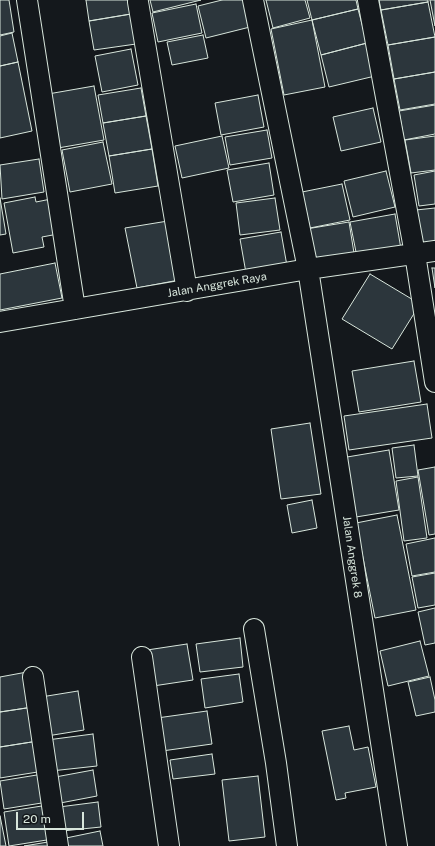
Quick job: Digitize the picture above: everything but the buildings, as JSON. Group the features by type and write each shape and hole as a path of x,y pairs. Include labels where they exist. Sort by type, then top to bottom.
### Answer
{"street":[{"path":"27,0 75,309"},
{"name":"Jalan Anggrek 8","path":"254,0 308,269 397,846"},
{"path":"368,0 415,254 435,382"},
{"path":"138,2 187,291"},
{"name":"Jalan Anggrek Raya","path":"0,322 308,269 435,251"},
{"path":"254,629 276,763 287,846"},
{"path":"142,657 169,846"},
{"path":"33,677 58,846"}]}
